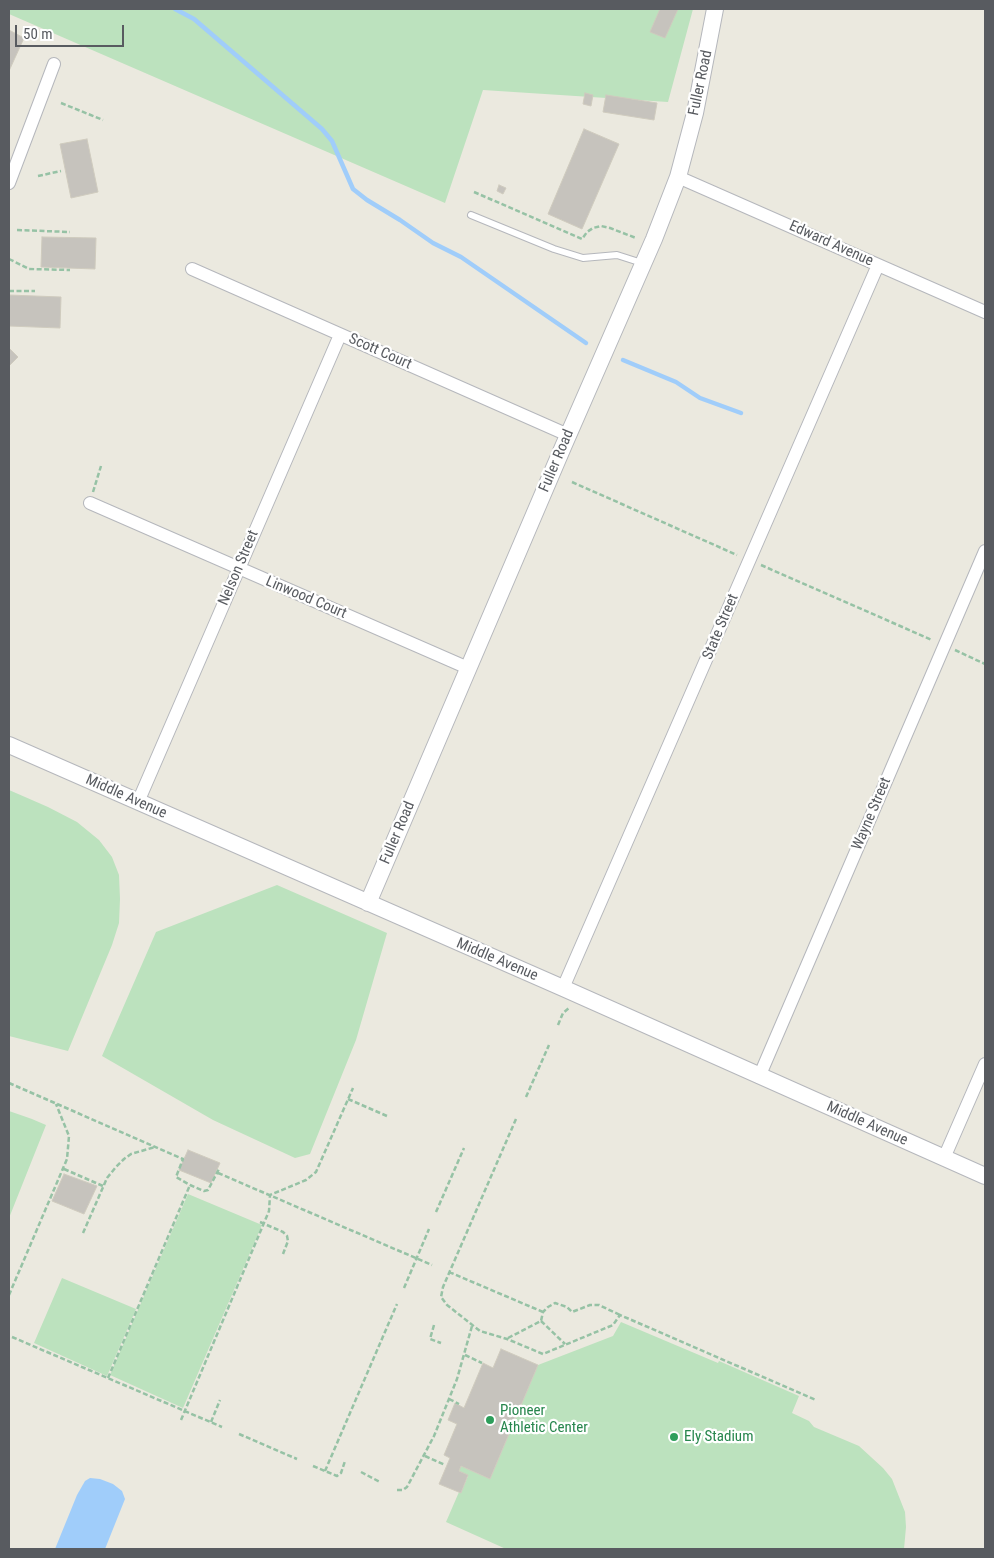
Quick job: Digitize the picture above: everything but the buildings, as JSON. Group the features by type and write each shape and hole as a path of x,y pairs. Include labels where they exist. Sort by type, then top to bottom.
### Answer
{"street":[{"name":"Fuller Road","path":"368,903 568,435 644,264 678,177 695,113 715,9"},
{"path":"9,183 54,64"},
{"name":"Edward Avenue","path":"678,177 985,312"},
{"name":"State Street","path":"563,988 878,265"},
{"name":"Scott Court","path":"192,269 568,435"},
{"name":"Nelson Street","path":"138,802 340,335"},
{"name":"Linwood Court","path":"90,503 468,668"},
{"name":"Wayne Street","path":"759,1076 985,551"},
{"name":"Middle Avenue","path":"9,745 563,988 985,1176"},
{"path":"944,1158 985,1064"}],"lane":[{"path":"471,215 554,249 584,258 617,254 644,264"}],"path":[{"path":"61,104 103,120"},
{"path":"38,176 61,172"},
{"path":"474,192 582,239 586,232 601,226 636,238"},
{"path":"17,230 70,232"},
{"path":"9,259 29,269 70,270"},
{"path":"9,291 35,291"},
{"path":"90,503 101,466"},
{"path":"572,482 741,557"},
{"path":"759,564 936,642"},
{"path":"953,650 985,664"},
{"path":"558,1025 563,1013 571,1007"},
{"path":"526,1097 548,1046"},
{"path":"9,1083 183,1158 176,1178 190,1185 204,1191 208,1190 218,1171 432,1265"},
{"path":"270,1195 306,1180 316,1172 353,1088"},
{"path":"348,1099 387,1116"},
{"path":"9,1295 64,1170 69,1136 56,1104"},
{"path":"516,1119 449,1272 441,1292 443,1301 476,1328 543,1354 613,1325 620,1315"},
{"path":"83,1233 107,1178 131,1154 156,1147"},
{"path":"436,1212 464,1148"},
{"path":"64,1170 103,1186"},
{"path":"108,1378 190,1185"},
{"path":"181,1420 270,1211 268,1203 270,1195"},
{"path":"260,1222 283,1232 287,1236 288,1241 283,1254"},
{"path":"404,1288 429,1229"},
{"path":"449,1272 543,1312"},
{"path":"507,1339 541,1321 543,1312 555,1303 567,1307 572,1312 590,1305 599,1305 816,1400"},
{"path":"325,1471 397,1304"},
{"path":"541,1321 566,1345"},
{"path":"434,1325 430,1339 441,1343"},
{"path":"397,1490 403,1490 407,1487 424,1456 449,1399 465,1355 472,1326"},
{"path":"12,1337 222,1427"},
{"path":"465,1355 482,1363"},
{"path":"449,1399 459,1404"},
{"path":"210,1422 220,1400"},
{"path":"239,1434 297,1459"},
{"path":"424,1456 445,1465"},
{"path":"313,1466 337,1476 345,1461"},
{"path":"361,1472 380,1482"}],"green space":[{"path":"9,9 693,9 668,102 483,90 445,203 9,14"},
{"path":"9,790 77,822 99,840 112,857 119,875 119,923 112,945 68,1051 9,1036"},
{"path":"277,885 387,933 356,1040 310,1154 295,1158 213,1120 102,1056 156,932"},
{"path":"9,1111 46,1125 9,1218"},
{"path":"188,1194 262,1225 183,1408 110,1375"},
{"path":"62,1278 136,1309 107,1376 34,1343"},
{"name":"Ely Stadium","path":"621,1322 718,1363 719,1361 799,1396 792,1413 809,1421 814,1427 859,1446 892,1479 905,1512 904,1549 506,1549 446,1522 468,1476 459,1471 461,1466 490,1479 538,1365 613,1336"}],"water":[{"path":"90,1478 100,1479 113,1484 122,1491 125,1499 105,1549 55,1549 77,1495 85,1481"}],"waterway":[{"path":"175,9 194,19 322,129 332,141 353,189 433,243 461,257 586,343"},
{"path":"623,360 676,382 700,398 741,413"}],"place":[{"name":"Pioneer Athletic Center","path":"490,1420"},
{"name":"Ely Stadium","path":"674,1437"}]}
